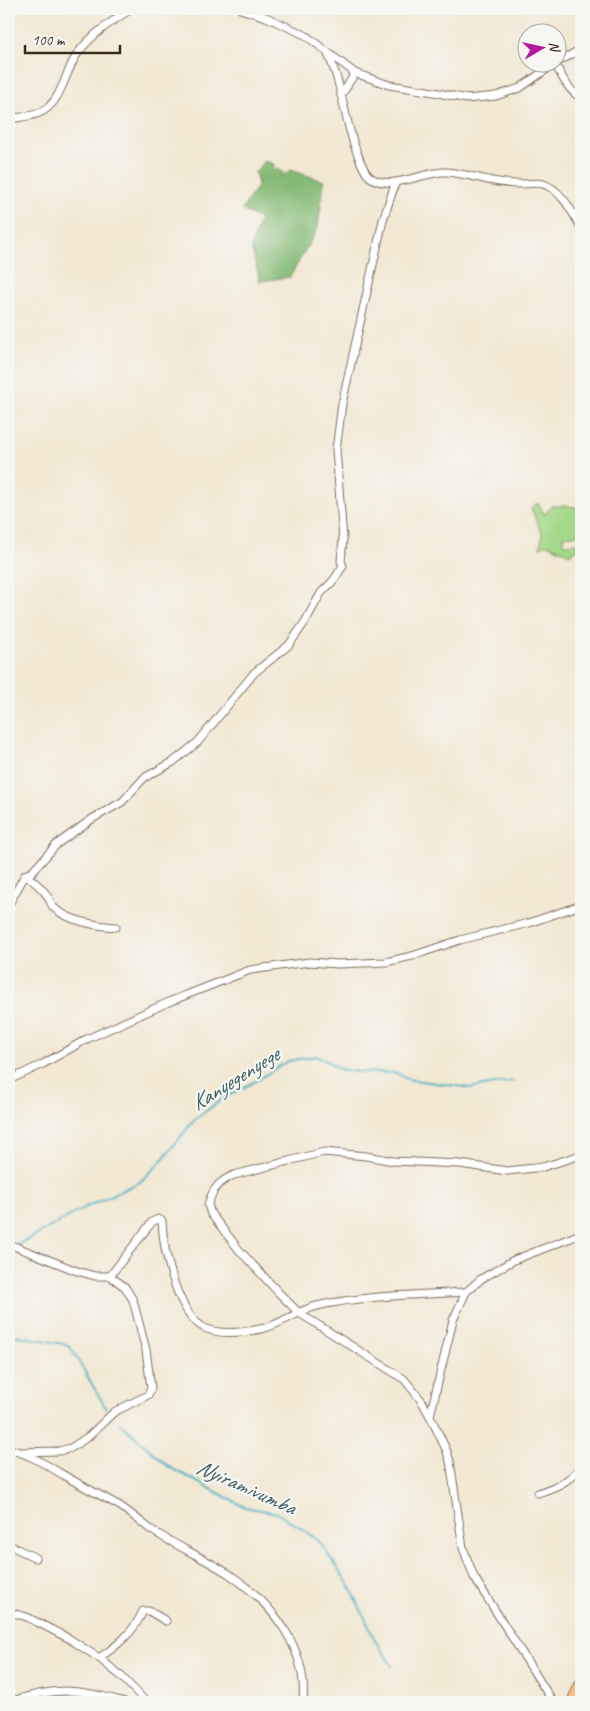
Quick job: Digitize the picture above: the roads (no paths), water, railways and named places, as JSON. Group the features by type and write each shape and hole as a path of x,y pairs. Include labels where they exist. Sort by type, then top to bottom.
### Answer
{"highway":[{"path":"572,1702 581,1683"}],"street":[{"path":"9,118 38,114 50,106 57,98 68,70 78,52 87,42 131,9"},
{"path":"240,9 286,26 311,39 355,72 398,88 434,92 476,100 520,88 543,72"},
{"path":"568,56 581,49"},
{"path":"327,52 333,65 352,138 367,174 373,179 395,184 410,178 446,172 498,182 543,184 553,188 581,227"},
{"path":"341,96 355,72"},
{"path":"560,72 565,83 573,93 581,98"},
{"path":"9,904 25,875 32,872 57,844 92,819 122,802 144,778 174,762 198,742 254,672 289,644 305,622 321,594 343,566 341,561 343,539 336,469 338,432 342,404 377,246 395,184"},
{"path":"25,875 38,885 48,897 52,906 62,914 95,926 116,927"},
{"path":"9,1080 43,1064 87,1039 171,1001 250,970 309,962 345,964 386,962 529,922 581,905"},
{"path":"553,1702 474,1577 460,1534 450,1461 446,1449 421,1400 404,1379 299,1313 240,1251 211,1214 208,1206 218,1184 228,1178 324,1152 366,1156 389,1161 460,1164 507,1171 543,1167 581,1156"},
{"path":"110,1276 152,1222 158,1219 162,1221 164,1246 171,1274 186,1307 194,1320 203,1327 235,1333 252,1331 268,1327 316,1306 373,1298 466,1292"},
{"path":"430,1416 453,1320 466,1292 481,1279 514,1260 581,1234"},
{"path":"9,1244 77,1271 95,1276 110,1276 125,1287 133,1300 146,1350 150,1381 150,1393 144,1398 114,1412 89,1436 71,1448 59,1451 20,1452"},
{"path":"9,1449 44,1463 122,1508 150,1528 243,1584 268,1608 293,1642 304,1680 303,1702"},
{"path":"538,1493 571,1479 581,1466"},
{"path":"9,1546 36,1558"},
{"path":"99,1658 112,1650 131,1631 142,1611 149,1611 166,1621"},
{"path":"9,1612 27,1617 68,1638 99,1658 122,1677 146,1702"},
{"path":"9,1702 28,1696 62,1690 105,1696 125,1702"}],"waterway":[{"path":"9,493 15,482"},
{"name":"Kanyegenyege","path":"17,1245 84,1208 140,1182 158,1165 195,1119 224,1098 288,1061 316,1056 339,1069 357,1072 397,1073 407,1079 470,1088 514,1081"},
{"name":"Nyiramivumba","path":"9,1334 69,1345 106,1408"},
{"name":"Nyiramivumba","path":"120,1423 169,1467 245,1507 277,1513 319,1541 351,1588 375,1640 392,1666"}]}
